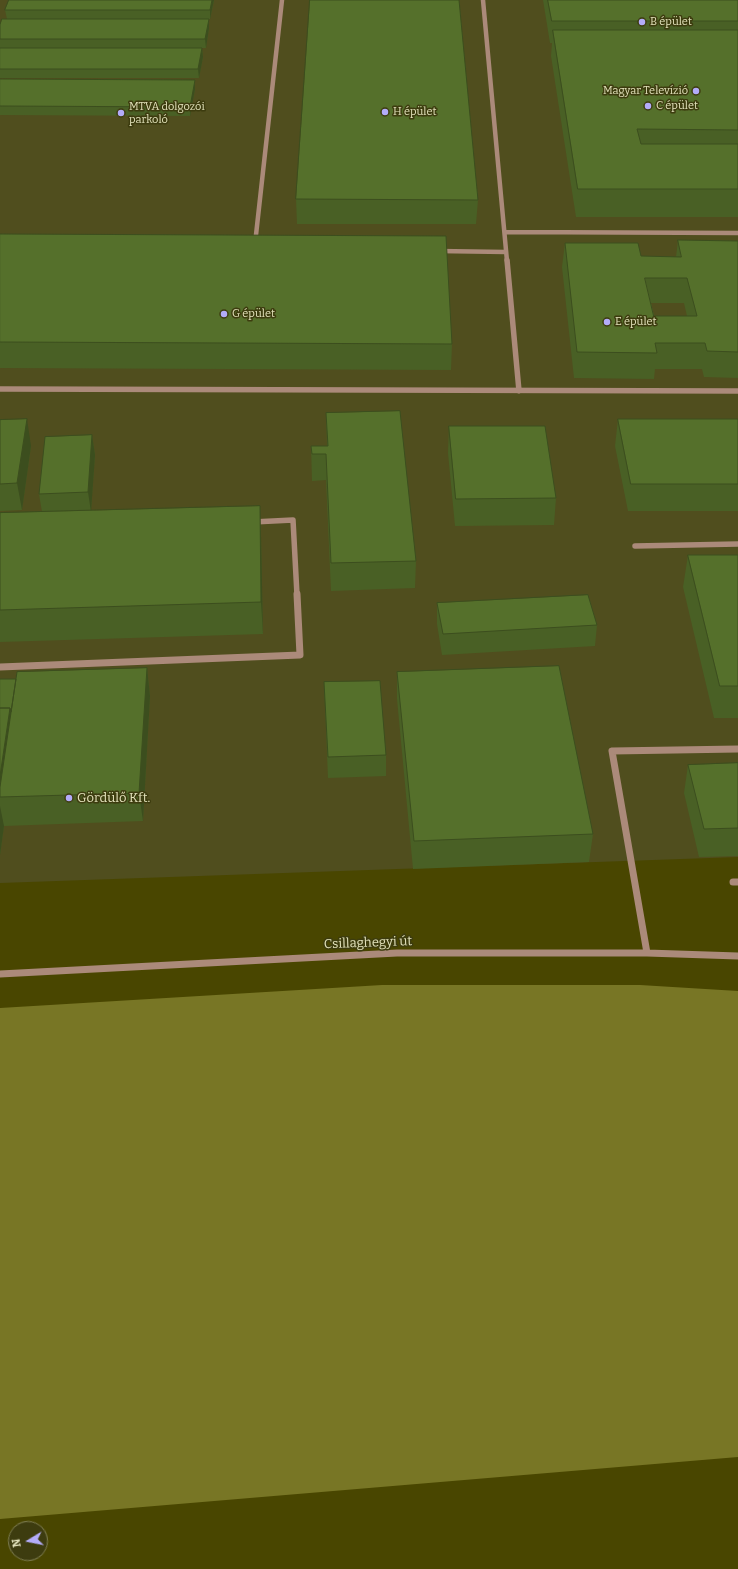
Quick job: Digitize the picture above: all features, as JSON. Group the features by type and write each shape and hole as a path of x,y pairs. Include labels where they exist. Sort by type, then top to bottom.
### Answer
{"street":[{"path":"255,250 282,0"},
{"path":"483,0 519,391"},
{"path":"505,232 738,233"},
{"path":"435,251 506,252"},
{"path":"0,389 738,391"},
{"path":"0,667 300,655 293,520 246,522"},
{"path":"635,546 738,544"},
{"path":"647,953 612,751 738,749"},
{"name":"Csillaghegyi út","path":"0,974 398,953 647,953 738,956"}],"shaded area":[{"path":"0,0 738,0 738,857 0,883"},
{"path":"382,985 640,985 738,991 738,1457 0,1519 0,1008"}],"building":[{"path":"9,0 212,0 210,10 5,10"},
{"name":"H épület","path":"310,0 459,0 478,200 296,199"},
{"path":"548,0 738,0 738,21 552,21"},
{"path":"2,19 209,19 205,39 0,39 0,25"},
{"name":"C épület","path":"553,30 738,30 738,130 637,129 641,144 738,144 738,189 578,189"},
{"path":"0,48 202,48 198,69 0,69"},
{"path":"0,79 195,80 190,107 0,106"},
{"name":"G épület","path":"0,234 446,236 452,344 0,342"},
{"name":"E épület","path":"678,240 738,241 738,352 707,351 705,343 655,343 657,353 577,352 565,243 638,243 641,256 681,257","holes":["645,278 687,278 697,316 654,316"]},
{"path":"400,411 416,561 331,563 326,454 312,454 311,446 328,446 326,413"},
{"path":"27,419 17,483 0,484 0,420"},
{"path":"618,419 738,419 738,484 631,484"},
{"path":"449,426 545,426 556,498 456,499"},
{"path":"92,435 88,492 39,494 45,437"},
{"path":"260,506 261,602 0,610 0,513"},
{"path":"688,555 738,555 738,686 720,686"},
{"path":"588,595 597,625 443,634 437,603"},
{"path":"559,666 593,834 414,841 397,672"},
{"path":"147,668 139,793 0,797 0,787 17,672"},
{"path":"0,679 16,679 11,712 10,708 0,708"},
{"path":"380,681 386,755 328,757 324,682"},
{"path":"0,708 10,708 0,776"},
{"path":"738,763 738,828 704,829 688,765"}],"place":[{"name":"B épület","path":"642,22"},
{"name":"Magyar Televízió","path":"696,91"},
{"name":"C épület","path":"648,106"},
{"name":"H épület","path":"385,112"},
{"name":"MTVA dolgozói parkoló","path":"121,113"},
{"name":"G épület","path":"224,314"},
{"name":"E épület","path":"607,322"},
{"name":"Gördülő Kft.","path":"69,798"}]}
